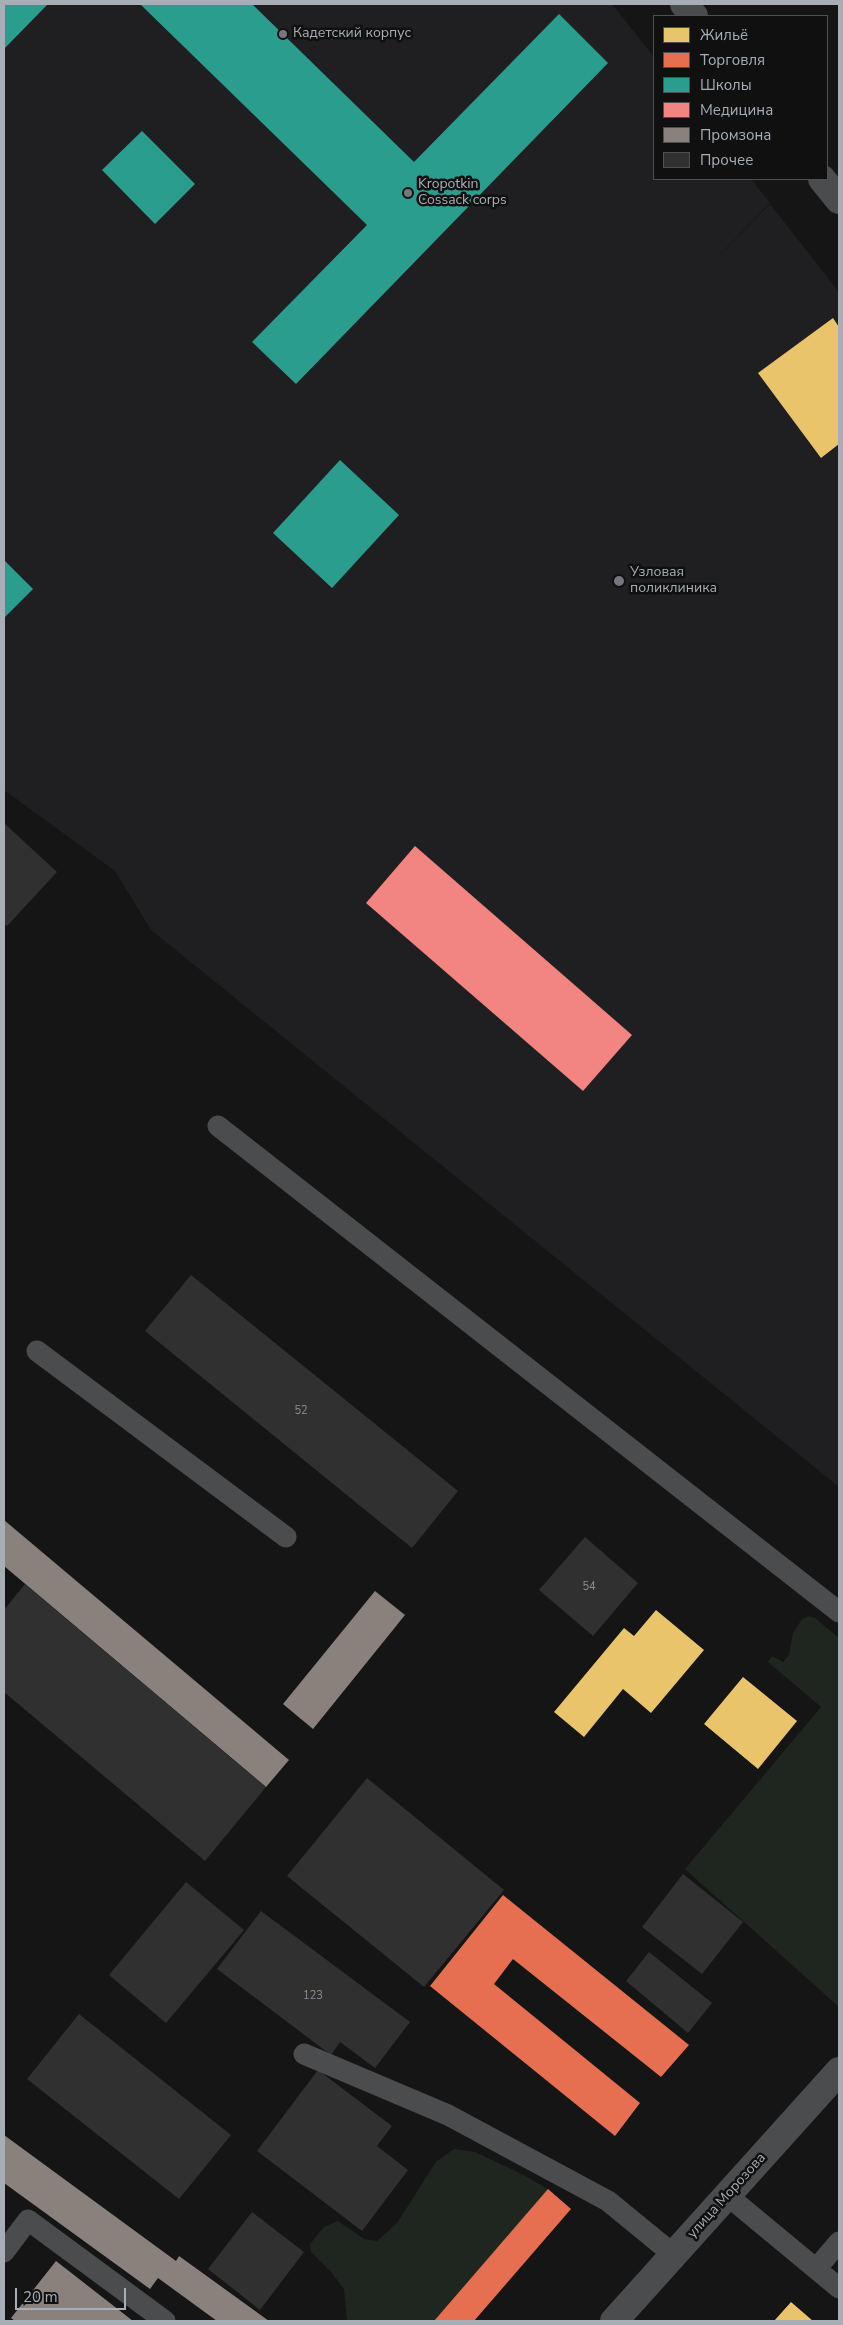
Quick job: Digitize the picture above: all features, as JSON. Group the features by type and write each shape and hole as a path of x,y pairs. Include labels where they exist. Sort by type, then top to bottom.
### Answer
{"street":[{"path":"684,4 693,15"},
{"path":"823,180 839,200"},
{"name":"улица Морозова","path":"614,2321 839,2071"}],"lane":[{"path":"218,1126 839,1612"},
{"path":"36,1351 286,1537"},
{"path":"304,2054 448,2115 608,2201 674,2255"},
{"path":"728,2196 839,2288"},
{"path":"4,2252 28,2220 165,2321"},
{"path":"816,2269 839,2242"}],"shaded area":[{"path":"4,4 612,4 653,56 653,180 752,180 770,203 685,290 770,204 839,292 839,1487 151,930 115,871 4,790"},
{"path":"809,1616 815,1618 839,1638 839,2007 685,1869 821,1707 768,1662 772,1656 783,1662 789,1655 793,1633 802,1619"},
{"path":"454,2149 475,2152 524,2175 549,2190 434,2321 347,2321 344,2289 331,2272 311,2252 310,2244 324,2227 338,2221 364,2239 377,2241 397,2223 436,2162"}],"building: Жильё":[{"path":"833,318 839,327 839,444 821,458 758,373"},
{"path":"656,1610 704,1650 651,1713 623,1689 584,1737 554,1712 624,1628 634,1636"},
{"path":"743,1677 797,1721 758,1769 704,1724"},
{"path":"791,2302 813,2321 774,2321"}],"building: Торговля":[{"path":"503,1895 689,2045 661,2077 513,1959 494,1984 640,2103 615,2136 430,1986"},
{"path":"548,2189 571,2209 474,2321 434,2321"}],"building: Школы":[{"path":"4,4 48,4 4,49"},
{"name":"Kropotkin Cossack corps","path":"140,4 252,4 414,162 559,14 608,63 296,384 252,342 367,225"},
{"path":"142,131 195,184 155,224 102,170"},
{"path":"340,460 399,515 332,588 273,533"},
{"path":"4,560 33,589 4,618"}],"building: Медицина":[{"path":"415,846 632,1035 583,1091 366,903"}],"building: Промзона":[{"path":"4,1520 289,1760 266,1787 4,1566"},
{"path":"375,1591 405,1615 313,1729 283,1704"},
{"path":"4,2135 176,2261 179,2256 269,2321 217,2321 158,2278 150,2289 4,2183"},
{"path":"56,2261 133,2321 15,2321 11,2318"}],"building: Прочее":[{"path":"4,823 57,872 7,926 4,923"},
{"path":"191,1275 458,1491 412,1548 145,1331"},
{"path":"585,1537 638,1583 593,1636 539,1590"},
{"path":"25,1584 266,1787 205,1861 4,1692 4,1610"},
{"path":"367,1778 504,1890 424,1987 287,1876"},
{"path":"683,1874 743,1922 702,1974 642,1927"},
{"path":"186,1882 244,1930 166,2023 109,1975"},
{"path":"261,1911 410,2022 375,2068 340,2042 331,2055 217,1969"},
{"path":"649,1952 712,2003 688,2033 626,1981"},
{"path":"79,2014 231,2135 179,2199 27,2079"},
{"path":"318,2070 392,2126 377,2146 408,2170 362,2231 257,2151"},
{"path":"252,2212 304,2252 260,2310 208,2269"}],"place":[{"name":"Кадетский корпус","path":"283,34"},
{"name":"Kropotkin Cossack corps","path":"408,193"},
{"name":"Узловая поликлиника","path":"619,581"}]}
